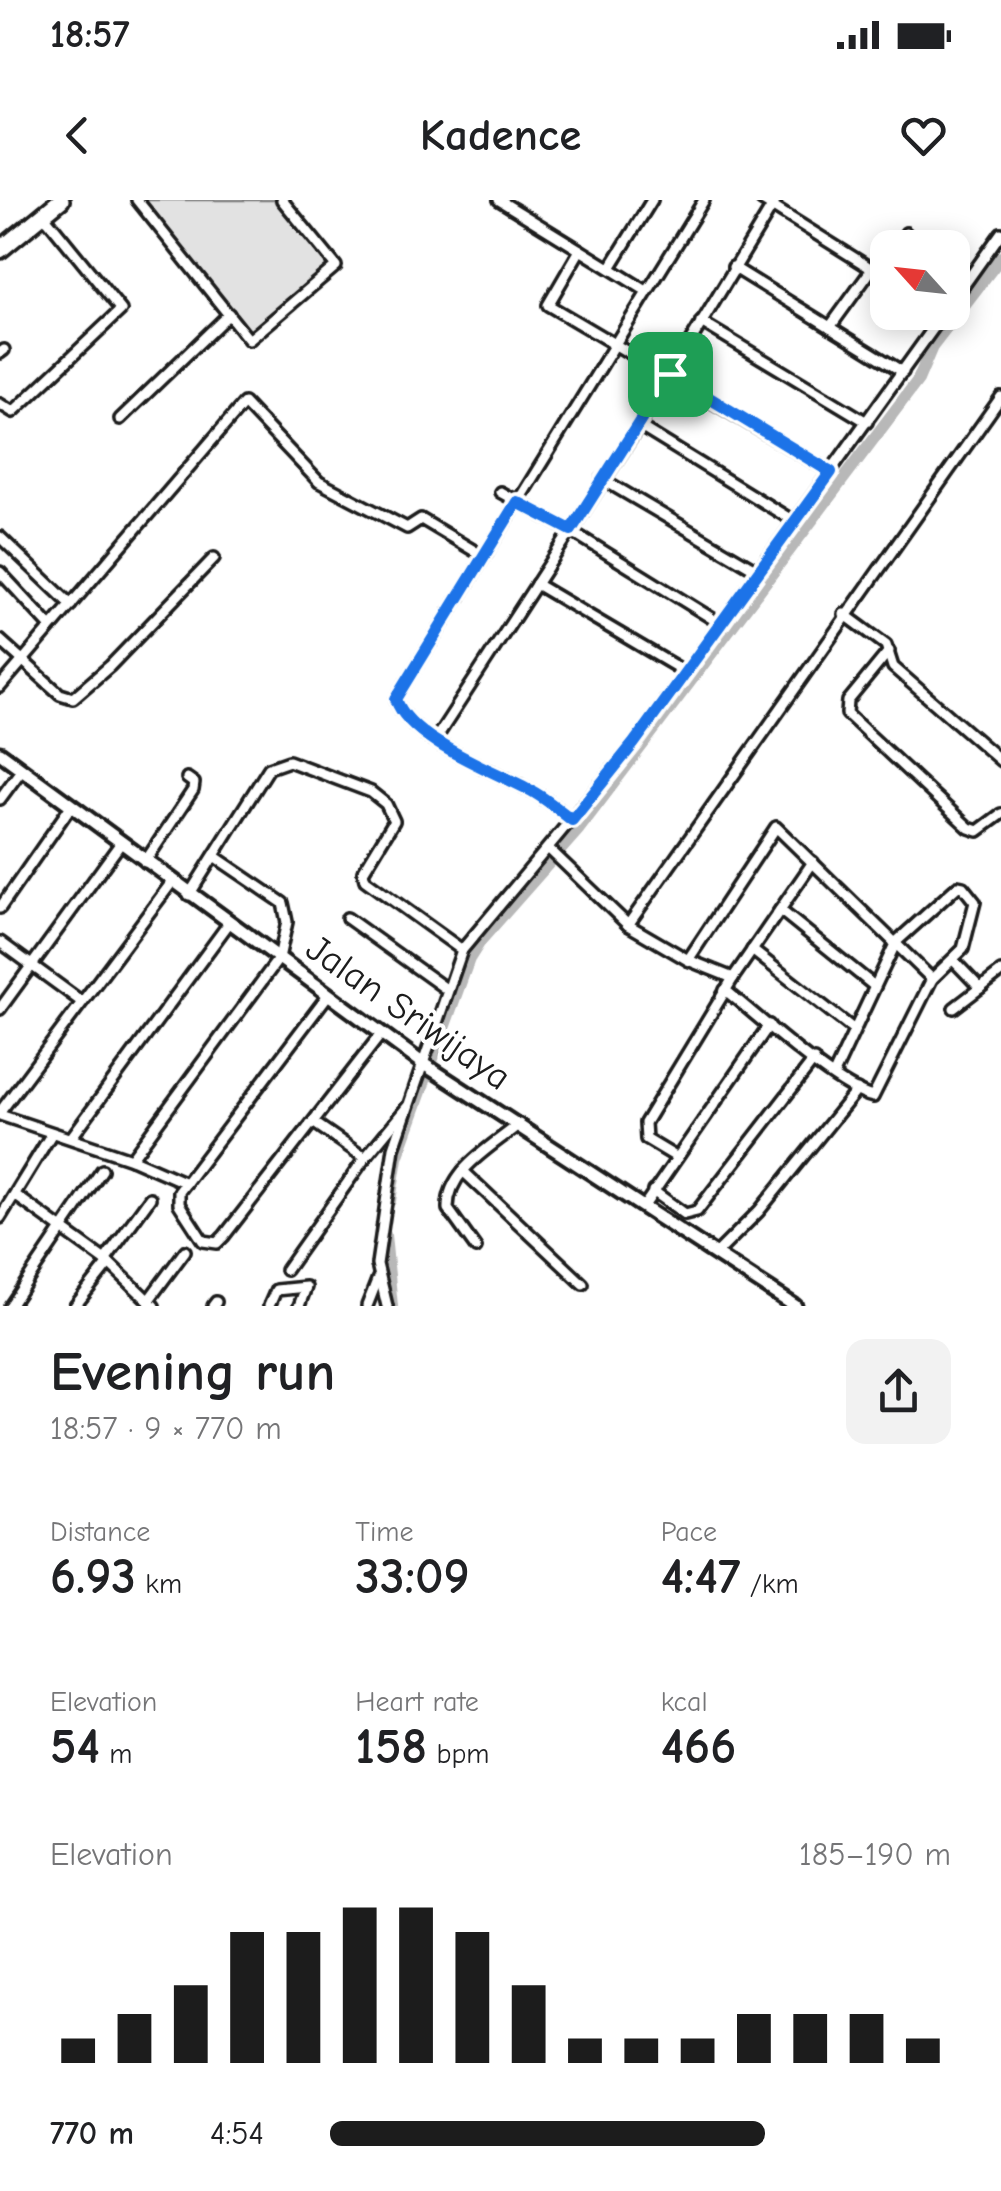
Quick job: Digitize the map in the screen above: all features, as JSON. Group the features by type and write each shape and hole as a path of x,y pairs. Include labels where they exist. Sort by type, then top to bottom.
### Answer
{"highway":[{"path":"0,250 59,201"}],"street":[{"path":"137,200 250,340 336,266 282,200"},
{"path":"610,268 652,200"},
{"path":"572,820 527,788 487,772 434,740 396,699 612,343 704,200"},
{"path":"762,200 774,203 870,268"},
{"path":"505,202 645,290"},
{"path":"434,740 639,426 774,203"},
{"path":"0,404 13,412 121,310 44,214"},
{"path":"970,277 1001,233"},
{"path":"580,250 548,305 831,472"},
{"path":"733,267 903,372"},
{"path":"830,327 870,272"},
{"path":"120,419 229,314"},
{"path":"701,322 866,422"},
{"path":"386,1306 379,1275 378,1234 384,1194 406,1107 462,950 552,850 760,572 931,330"},
{"path":"628,925 844,614 1001,397"},
{"path":"0,686 244,403 325,486 407,528 420,519 483,556"},
{"path":"639,426 795,522"},
{"path":"602,480 760,572"},
{"path":"500,492 571,530 720,624"},
{"path":"0,537 71,605"},
{"path":"0,640 60,694 73,698 123,654 214,558"},
{"path":"0,572 51,628"},
{"path":"536,584 685,672"},
{"path":"844,614 889,651 892,667 1001,761"},
{"path":"889,651 848,700 847,714 969,828 978,832 999,820"},
{"name":"Jalan Sriwijaya","path":"0,753 424,1065 795,1306"},
{"path":"189,895 268,768 282,760 371,792 386,804 394,821 363,872 365,880 462,950"},
{"path":"0,799 22,769"},
{"path":"145,862 193,790 194,783 186,778"},
{"path":"0,908 70,806"},
{"path":"688,960 776,827 932,979"},
{"path":"0,1008 120,844"},
{"path":"552,850 628,925 688,960 732,978"},
{"path":"131,1158 279,958 287,922 283,903 214,856"},
{"path":"676,1156 646,1138 645,1124 732,978 813,862"},
{"path":"172,882 0,1113 131,1158 186,1183"},
{"path":"725,990 814,1060 834,1074 858,1090 870,1097 932,979 955,962 974,908 961,885 896,942 872,986 834,1074"},
{"path":"780,910 872,986"},
{"path":"347,918 446,989"},
{"path":"72,1138 229,922"},
{"path":"0,942 82,1002"},
{"path":"752,950 854,1029"},
{"path":"955,962 980,988"},
{"path":"954,1008 1001,972"},
{"path":"328,995 178,1192 179,1204 204,1241 217,1243 381,1034"},
{"path":"644,1206 769,1025"},
{"path":"654,1190 685,1214 697,1211 814,1060"},
{"path":"716,1254 759,1211 858,1090"},
{"path":"286,1270 406,1107"},
{"path":"313,1122 365,1158"},
{"path":"476,1248 448,1209 450,1190 463,1171 519,1124"},
{"path":"0,1218 52,1132"},
{"path":"10,1306 102,1170"},
{"path":"463,1171 583,1284"},
{"path":"15,1196 107,1261 151,1303 185,1251"},
{"path":"75,1306 150,1198"},
{"path":"367,1306 379,1275"},
{"path":"269,1306 276,1290 306,1287 299,1306"}],"shaded area":[{"path":"137,200 282,200 334,268 249,342"}],"waterway":[{"path":"390,1201 397,1158 469,959 481,940 579,829 918,380 932,347 1001,257"},
{"path":"385,1235 392,1306"}],"route":[{"path":"670,374 831,472 634,743 572,820 527,788 487,772 434,740 398,706 396,699 517,502 571,530 670,374"}]}
